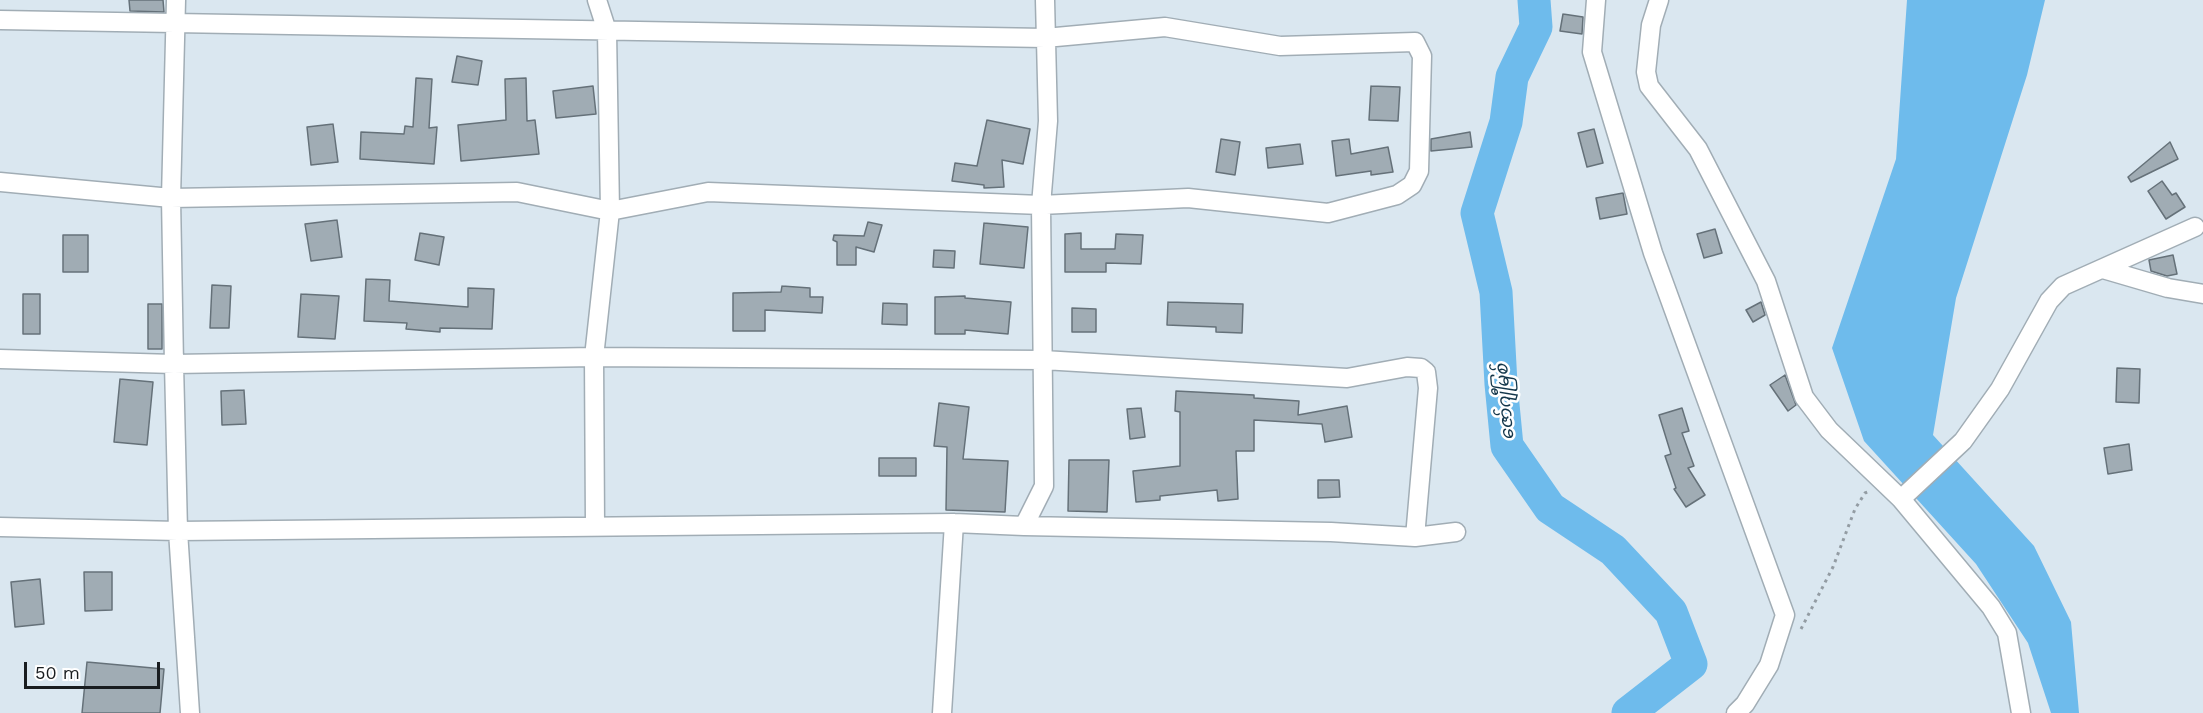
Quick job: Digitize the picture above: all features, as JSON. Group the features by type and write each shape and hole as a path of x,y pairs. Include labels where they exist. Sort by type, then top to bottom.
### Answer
{"street":[{"path":"176,0 171,198 174,364 178,531 190,713"},
{"path":"595,526 594,357 610,211 608,31 597,0"},
{"path":"1024,526 1044,486 1041,205 1048,121 1045,0"},
{"path":"1596,0 1592,52 1653,253 1785,615 1769,665 1745,704 1736,713"},
{"path":"1659,0 1651,25 1646,72 1649,86 1698,149 1766,281 1804,397 1829,430 1887,486 1904,496 1991,607 2007,633 2021,713"},
{"path":"0,20 1045,38 1165,27 1280,46 1415,42 1422,56 1419,171 1412,185 1397,195 1328,213 1188,198 1041,205 708,192 610,211 517,192 171,198 0,182"},
{"path":"1904,496 1954,451 2000,389 2049,301 2063,286 2195,227"},
{"path":"2103,269 2168,288 2203,294"},
{"path":"0,359 174,364 594,357 1042,360 1347,378 1407,367 1421,368 1426,372 1428,388 1415,537"},
{"path":"942,713 954,523"},
{"path":"0,527 178,531 954,523 1331,532 1415,537 1456,531"}],"path":[{"path":"1801,630 1833,567 1855,509 1865,493 1887,486"}],"water":[{"path":"1907,0 2045,0 2027,75 1956,298 1933,435 2034,546 2071,622 2079,713 2051,713 2028,643 1976,564 1864,441 1832,348 1896,159"}],"building":[{"path":"129,0 163,0 164,12 130,11"},
{"path":"1563,14 1583,17 1582,34 1560,31"},
{"path":"457,56 482,61 478,85 452,82"},
{"path":"416,78 432,79 429,128 437,127 434,164 360,159 361,132 404,134 405,126 413,127"},
{"path":"526,78 527,121 535,120 539,154 461,161 458,125 506,120 505,79"},
{"path":"593,86 596,114 556,118 553,91"},
{"path":"1371,86 1400,87 1398,121 1369,120"},
{"path":"987,120 1030,129 1023,164 1002,160 1004,187 984,188 984,185 952,181 955,163 977,166"},
{"path":"333,124 338,162 311,165 307,127"},
{"path":"1594,129 1603,163 1587,167 1578,133"},
{"path":"1470,132 1472,147 1431,151 1431,139"},
{"path":"1221,139 1240,142 1235,175 1216,172"},
{"path":"1349,139 1351,154 1388,147 1393,172 1371,175 1371,171 1336,176 1332,141"},
{"path":"2170,142 2178,159 2131,182 2128,177"},
{"path":"1300,144 1303,164 1268,168 1266,148"},
{"path":"2162,181 2172,195 2176,193 2185,207 2166,219 2148,191"},
{"path":"1623,193 1627,214 1600,219 1596,198"},
{"path":"337,220 342,257 311,261 305,224"},
{"path":"868,222 882,225 874,252 856,247 856,265 837,265 837,242 833,240 834,235 864,236"},
{"path":"984,223 1028,227 1024,268 980,264"},
{"path":"1715,229 1722,253 1704,258 1697,234"},
{"path":"420,233 444,237 439,265 415,260"},
{"path":"1081,233 1081,249 1115,249 1116,234 1143,235 1141,264 1106,263 1106,272 1065,272 1065,234"},
{"path":"63,235 88,235 88,272 63,272"},
{"path":"934,250 955,251 954,268 933,267"},
{"path":"2173,255 2177,274 2167,276 2151,271 2149,260"},
{"path":"366,279 390,280 389,301 468,307 468,288 494,289 492,329 440,328 440,332 406,329 407,323 364,321"},
{"path":"212,285 231,286 229,328 210,328"},
{"path":"782,286 810,288 810,297 823,297 822,313 765,310 765,331 733,331 733,293 781,292"},
{"path":"23,294 40,294 40,334 23,334"},
{"path":"301,294 339,296 335,339 298,337"},
{"path":"965,296 965,298 1011,302 1008,334 965,330 965,334 935,334 935,297"},
{"path":"1168,302 1243,304 1242,333 1216,332 1216,327 1167,325"},
{"path":"1761,302 1765,315 1753,322 1746,310"},
{"path":"883,303 907,304 907,325 882,324"},
{"path":"148,304 162,304 162,349 148,349"},
{"path":"1072,308 1096,309 1096,332 1072,332"},
{"path":"2117,368 2140,369 2139,403 2116,402"},
{"path":"1785,375 1796,405 1788,411 1770,385"},
{"path":"120,379 153,382 147,445 114,442"},
{"path":"244,390 246,424 222,425 221,391"},
{"path":"1176,391 1254,395 1254,398 1299,401 1298,415 1347,406 1352,437 1325,442 1322,424 1254,420 1254,451 1236,451 1238,499 1218,501 1217,490 1160,496 1160,500 1136,502 1133,471 1180,466 1180,412 1175,411"},
{"path":"939,403 969,407 963,459 1008,461 1005,512 946,510 947,447 934,446"},
{"path":"1141,408 1145,437 1130,439 1127,409"},
{"path":"1682,408 1689,431 1682,433 1694,466 1688,468 1705,495 1686,507 1674,489 1676,488 1665,456 1671,454 1659,415"},
{"path":"2129,444 2132,470 2108,474 2104,448"},
{"path":"879,458 916,458 916,476 879,476"},
{"path":"1069,460 1109,460 1107,512 1068,511"},
{"path":"1318,480 1339,480 1340,497 1318,498"},
{"path":"84,572 112,572 112,610 85,611"},
{"path":"40,579 44,624 15,627 11,582"},
{"path":"87,662 164,669 160,713 82,713"}],"waterway":[{"name":"ဇော်ဂျီမြစ်","path":"1534,0 1536,27 1512,77 1506,122 1477,213 1496,292 1507,446 1550,508 1613,550 1671,612 1691,664 1628,713"}]}
